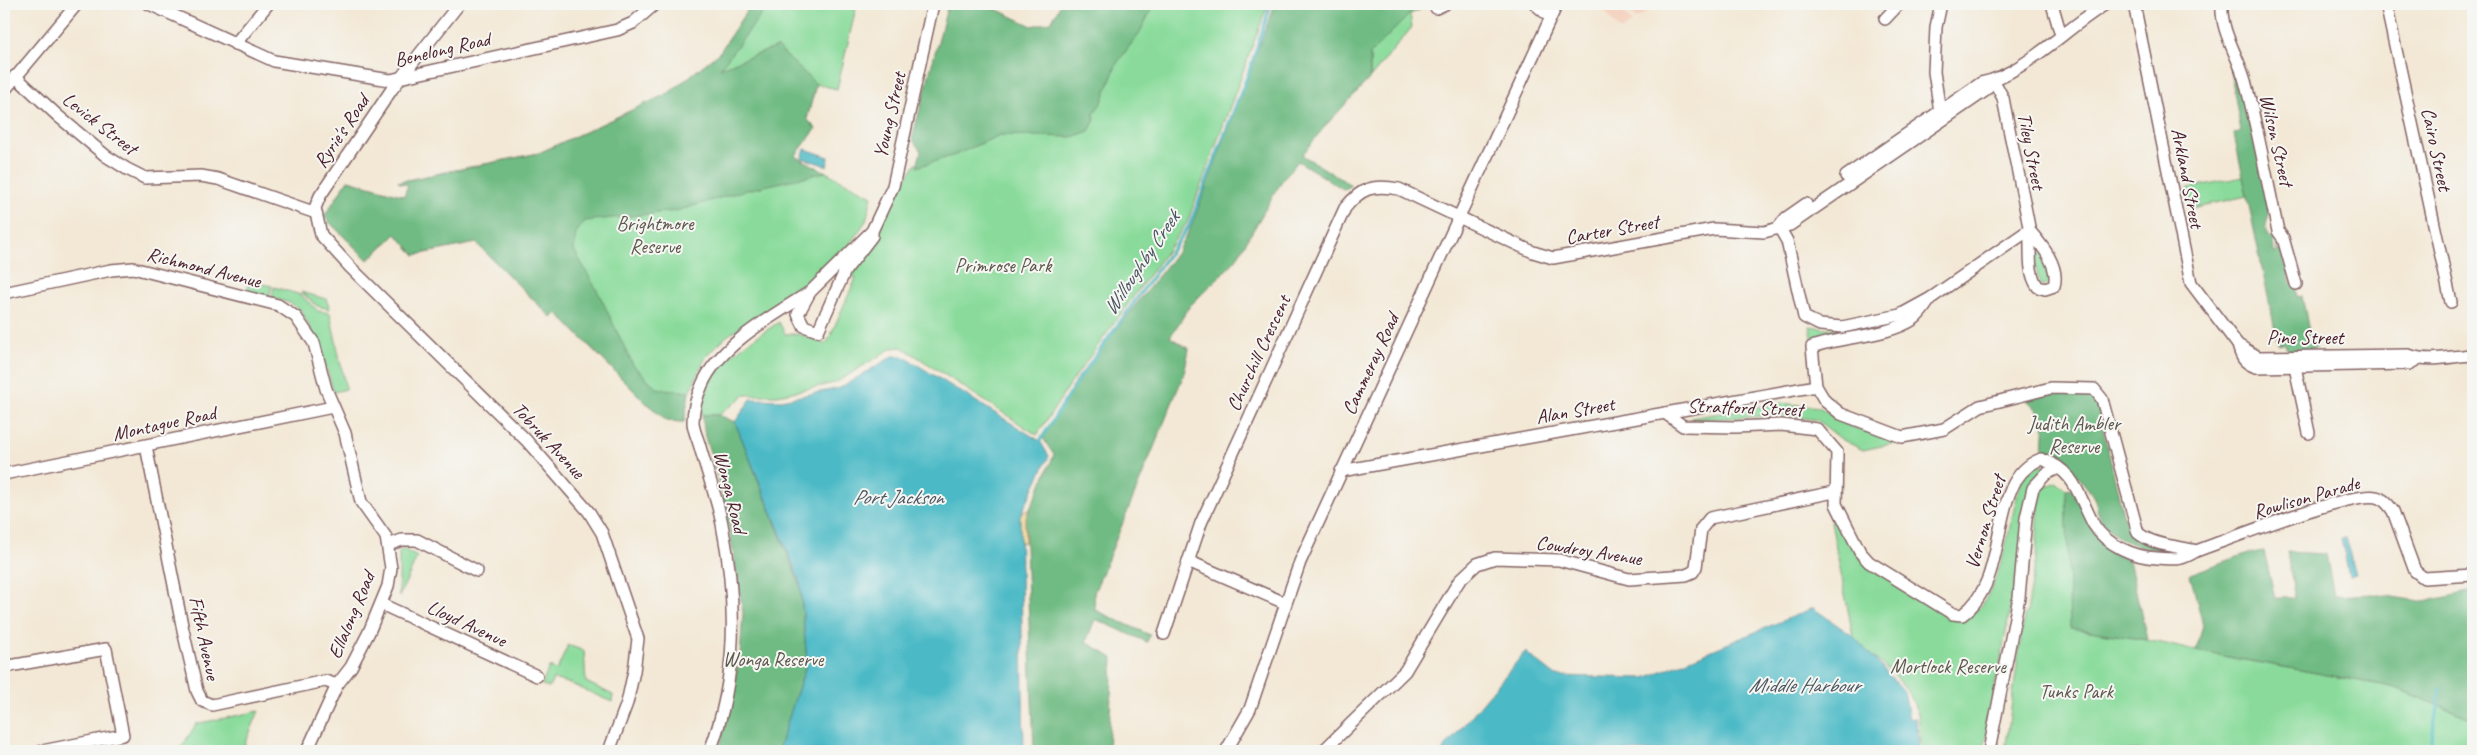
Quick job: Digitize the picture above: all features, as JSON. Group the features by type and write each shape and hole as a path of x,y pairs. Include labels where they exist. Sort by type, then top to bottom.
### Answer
{"street":[{"path":"4,91 77,4"},
{"name":"Benelong Road","path":"149,4 274,61 390,80 617,30 633,23 655,4"},
{"path":"235,44 268,4"},
{"name":"Ryrie's Road","path":"315,211 336,171 401,78 460,4"},
{"name":"Young Street","path":"872,231 810,292 798,314 804,326 818,331 845,271 872,236 872,231 893,186 930,4"},
{"path":"1534,4 1550,17"},
{"name":"Cammeray Road","path":"1228,749 1250,709 1300,562 1556,4"},
{"path":"1885,19 1899,4"},
{"path":"1940,4 1934,72 1940,112"},
{"path":"2052,4 2061,35"},
{"name":"Carter Street","path":"1458,217 1533,252 1553,258 1714,229 1764,232 1790,225 1985,91 1994,81 2106,4"},
{"name":"Arkland Street","path":"2134,4 2191,283 2238,345"},
{"name":"Wilson Street","path":"2222,4 2221,12 2226,33 2244,79 2278,231 2283,238 2296,284"},
{"name":"Cairo Street","path":"2386,4 2451,302"},
{"name":"Levick Street","path":"15,76 58,116 106,156 145,178 201,176 218,179 315,211"},
{"name":"Carter Street","path":"1779,227 1786,218 1981,83 1994,81"},
{"name":"Tiley Street","path":"1932,298 2029,230 2003,98 1994,81"},
{"name":"Churchill Crescent","path":"1164,634 1201,523 1345,208 1355,196 1368,188 1384,186 1398,189 1458,217"},
{"name":"Tobruk Avenue","path":"315,211 321,235 334,250 526,440 589,512 602,533 638,639 627,703 609,751"},
{"path":"1779,227 1787,241 1804,317 1820,325 1842,327 1900,314 1932,298"},
{"name":"Richmond Avenue","path":"4,292 111,270 132,268 278,306 296,317 309,334 332,407"},
{"name":"Wonga Road","path":"710,751 721,722 730,670 734,631 732,589 722,522 693,423 697,398 702,383 712,368 732,346 810,292"},
{"path":"1932,298 1915,318 1901,326 1831,340 1812,347 1816,386 1825,401 1841,414 1902,437 1944,429 1980,406 1987,404 2051,388 2094,389 2102,399 2138,533 2145,538 2170,546 2196,551"},
{"name":"Pine Street","path":"2238,345 2258,357 2409,355 2418,359 2470,359"},
{"name":"Pine Street","path":"2238,345 2241,357 2256,367 2409,364 2418,359"},
{"path":"2295,367 2309,433"},
{"name":"Alan Street","path":"1341,471 1816,386"},
{"name":"Montague Road","path":"4,474 332,407"},
{"name":"Ellalong Road","path":"307,751 337,685 358,655 388,586 391,568 386,537 361,502 345,433 332,407"},
{"name":"Stratford Street","path":"1665,413 1683,426 1735,427 1781,425 1817,429 1837,452 1838,475 1834,492"},
{"name":"Fifth Avenue","path":"146,446 185,638 197,691 202,701 212,705 325,681 337,685"},
{"name":"Vernon Street","path":"1834,492 1836,504 1860,552 1869,562 1953,614 1962,615 1971,608 1992,572 1999,534 2013,483 2022,470 2041,459 2050,462 2076,485 2095,526 2106,539 2124,550 2148,558 2184,559 2196,551"},
{"path":"1989,751 2019,597 2026,518 2033,488 2046,474 2058,468"},
{"name":"Cowdroy Avenue","path":"1323,751 1406,670 1459,581 1477,564 1499,558 1558,560 1630,579 1686,575 1696,567 1701,529 1710,518 1834,492"},
{"name":"Rowlison Parade","path":"2196,551 2316,509 2362,497 2377,497 2389,504 2393,511 2415,571 2424,578 2473,575"},
{"path":"388,545 402,540 417,540 477,571"},
{"path":"1188,561 1285,603"},
{"name":"Lloyd Avenue","path":"380,604 537,676"},
{"path":"4,667 106,649 123,735 42,751"}],"shaded area":[{"path":"1599,4 1617,4 1632,23 1621,31 1619,30"},
{"path":"1624,4 1657,4 1636,19"}],"green space":[{"name":"Brightmore Reserve","path":"751,4 857,4 837,89 816,84 807,119 816,129 795,156 872,196 866,221 842,255 814,279 727,336 707,355 689,392 684,422 667,421 644,401 557,313 552,318 476,243 415,255 396,234 368,260 324,217 348,180 404,196 408,185 398,182 539,153 669,93 720,52"},
{"path":"751,4 766,4 766,9 720,68 777,47 816,84 807,119 816,129 795,156 826,172 743,191 676,211 585,221 576,233 574,250 599,294 633,365 657,388 689,392 684,422 667,421 644,401 557,313 552,318 476,243 415,255 396,234 368,260 324,217 348,180 404,196 408,185 398,182 539,153 669,93 720,52"},
{"path":"948,4 985,4 1032,26 1051,22 1061,4 1154,4 1140,32 1117,63 1102,102 1094,113 1095,120 1089,131 1072,137 1000,135 955,155 917,167 921,151 912,139"},
{"name":"Primrose Park","path":"1145,4 1268,4 1187,223 1075,377 1037,435 902,347 892,348 835,383 778,395 745,395 719,415 702,415 704,398 709,383 717,371 739,349 779,322 785,334 799,334 824,344 828,341 856,278 846,272 916,163 954,152 1000,131 1093,110"},
{"path":"1275,4 1422,4 1424,8 1410,14 1370,54 1370,78 1326,125 1302,155 1351,185 1345,190 1298,161 1283,179 1235,261 1190,306 1170,337 1189,349 1184,374 1094,593 1095,610 1150,635 1147,642 1095,619 1086,642 1113,658 1108,751 1034,751 1025,520 1054,455 1043,438 1076,380 1176,254 1191,227"},
{"path":"1410,14 1412,27 1370,78 1370,54"},
{"path":"2232,64 2245,101 2255,139 2269,216 2266,232 2273,240 2274,253 2277,253 2277,243 2279,250 2282,252 2290,280 2296,289 2297,297 2302,296 2311,342 2315,343 2315,350 2289,351 2284,343 2278,344 2234,134 2241,131 2230,69"},
{"path":"2243,177 2247,196 2192,208 2188,188"},
{"path":"2045,253 2054,281 2041,286 2032,256"},
{"path":"249,281 272,286 269,297 247,292"},
{"path":"274,287 301,295 318,311 330,313 346,389 334,392 319,346 301,310 290,303 272,298"},
{"path":"301,292 326,299 330,309 317,306"},
{"path":"1907,317 1880,327 1818,337 1813,342 1810,326 1843,330"},
{"name":"Judith Ambler Reserve","path":"2069,390 2085,393 2091,397 2099,412 2123,514 2132,532 2175,550 2144,548 2115,534 2101,519 2095,500 2077,475 2043,451 2045,418 2026,399"},
{"path":"1781,403 1819,407 1852,427 1900,442 1863,450 1841,439 1817,420 1784,415 1693,420 1690,418"},
{"name":"Wonga Reserve","path":"702,415 719,415 735,422 800,585 807,662 778,751 719,751 740,655 743,613 728,522 716,470 705,437"},
{"name":"Mortlock Reserve","path":"2040,464 2046,466 2035,478 1984,745 1961,751 1922,751 1918,714 1910,695 1894,674 1869,654 1853,636 1827,501 1860,559 1964,619 1977,610 1988,595 2002,558 2021,483 2027,472"},
{"name":"Tunks Park","path":"2056,482 2066,489 2068,497 2071,628 2147,640 2196,651 2393,687 2473,719 2473,751 2005,751 2024,616 2027,612 2036,559 2039,499 2043,489"},
{"path":"2071,488 2102,546 2129,560 2147,640 2070,628 2066,489"},
{"path":"403,549 417,557 399,597 399,552"},
{"path":"2264,551 2275,598 2295,598 2287,552 2326,554 2334,596 2373,594 2425,602 2473,591 2473,627 2468,639 2473,643 2473,719 2393,687 2196,651 2203,625 2190,574 2246,554"},
{"path":"568,645 584,651 586,682 613,695 612,702 571,684 553,679 549,688 542,685 549,667 557,670"},
{"path":"259,711 242,751 179,751 196,724"}],"sand":[{"path":"1029,510 1025,520 1025,543 1011,539 1016,513"}],"water":[{"path":"805,149 829,157 827,166 802,158"},
{"name":"Port Jackson","path":"893,356 903,356 1040,441 1049,456 1020,516 1024,751 778,751 807,662 800,582 735,422 751,399 781,400 840,388"},
{"path":"2341,538 2345,538 2356,574 2349,576"},
{"name":"Middle Harbour","path":"1813,608 1853,636 1904,691 1909,719 1916,718 1919,748 1912,751 1442,751 1525,652 1556,676 1645,678"}],"waterway":[{"name":"Willoughby Creek","path":"1040,441 1076,383 1189,226 1248,74 1271,4"},
{"path":"2430,751 2440,689"}]}
